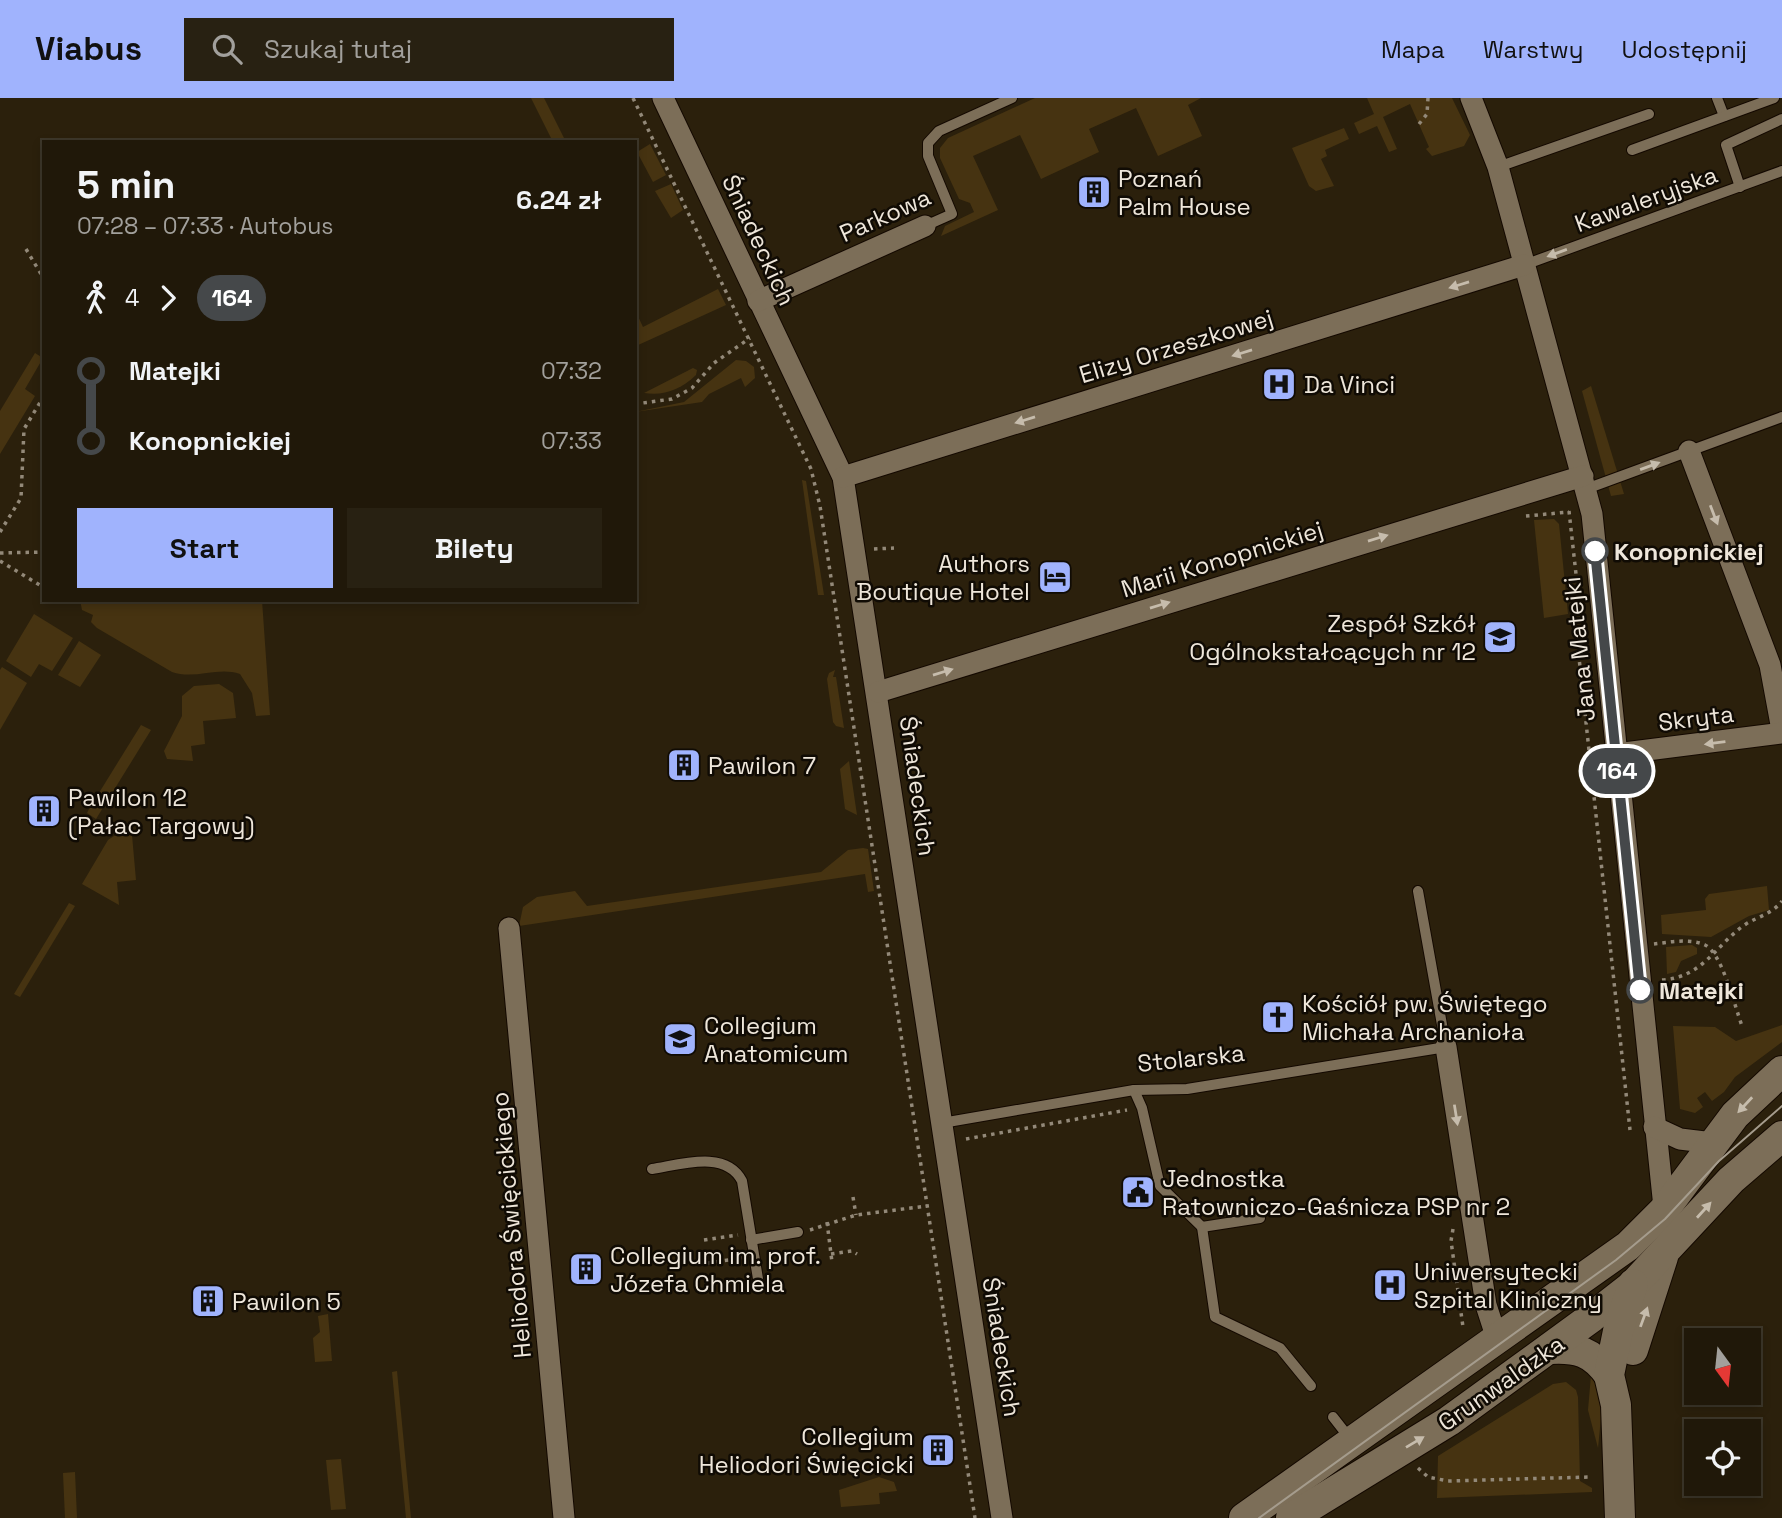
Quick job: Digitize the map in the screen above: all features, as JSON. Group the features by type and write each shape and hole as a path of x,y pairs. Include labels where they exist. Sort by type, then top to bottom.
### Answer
{"street":[{"name":"Śniadeckich","path":"663,98 842,477 952,1121 1002,1518"},
{"name":"Jana Matejki","path":"1471,98 1497,167 1591,514 1664,1210 1664,1254"},
{"name":"Parkowa","path":"758,302 925,226"},
{"name":"Elizy Orzeszkowej","path":"842,477 1524,265"},
{"name":"Skryta","path":"1616,754 1782,731 1770,665 1689,451"},
{"name":"Marii Konopnickiej","path":"878,692 1562,482 1584,482"},
{"name":"Heliodora Święcickiego","path":"509,928 564,1518"},
{"path":"1446,1047 1486,1305 1497,1339"},
{"name":"Grunwaldzka","path":"1244,1518 1628,1246 1664,1210 1713,1143 1754,1096 1782,1071"},
{"path":"1654,1127 1680,1139 1713,1143 1718,1161 1725,1167 1745,1167"},
{"name":"Grunwaldzka","path":"1291,1518 1443,1425 1549,1349 1633,1284 1745,1167 1782,1136"},
{"path":"1620,1518 1616,1405 1609,1375 1618,1331 1633,1284 1664,1210"},
{"path":"1616,1405 1664,1254"},
{"path":"1549,1349 1569,1348 1592,1354 1609,1375"}],"lane":[{"name":"Parkowa","path":"925,226 952,214 928,156 928,144 939,131 1012,98"},
{"path":"1717,98 1724,116"},
{"path":"1632,150 1774,98"},
{"path":"1497,167 1649,114"},
{"path":"1740,187 1726,145 1782,119"},
{"name":"Kawaleryjska","path":"1524,265 1782,172"},
{"path":"1584,482 1689,451 1782,417"},
{"path":"1418,891 1446,1047"},
{"name":"Stolarska","path":"952,1121 1134,1090 1186,1089 1446,1047"},
{"path":"1134,1090 1142,1108 1160,1186 1202,1227 1215,1317 1280,1348 1311,1386"},
{"path":"652,1169 701,1161 731,1168 742,1181 759,1285"},
{"path":"1202,1227 1260,1218"},
{"path":"751,1236 798,1232"},
{"name":"Grunwaldzka","path":"1265,1518 1496,1352 1497,1339"},
{"path":"1333,1417 1353,1442"}],"path":[{"path":"633,98 811,469 820,506 975,1518"},
{"path":"1419,124 1427,114 1428,98"},
{"path":"26,249 42,276"},
{"path":"637,404 672,399 692,388 714,363 749,338"},
{"path":"0,532 21,498 24,429 42,399"},
{"path":"1562,482 1569,512 1578,592 1573,603 1630,1130"},
{"path":"1524,516 1569,512"},
{"path":"873,549 894,548"},
{"path":"0,553 42,552"},
{"path":"0,561 42,586"},
{"path":"1662,980 1678,979 1716,955 1745,925 1774,911 1782,901"},
{"path":"1635,946 1693,942 1706,945 1716,955 1742,1026"},
{"path":"966,1139 1142,1108"},
{"path":"952,1121 966,1139 965,1147"},
{"path":"853,1197 856,1215"},
{"path":"798,1232 816,1229 827,1222 856,1215 927,1206"},
{"path":"827,1222 832,1262"},
{"path":"1453,1228 1451,1241 1463,1327"},
{"path":"704,1240 751,1236"},
{"path":"831,1254 852,1251 857,1254"},
{"path":"708,1264 754,1256"},
{"path":"1411,1462 1428,1476 1448,1481 1590,1477"}],"shaded area":[{"path":"531,98 544,98 565,140 552,140"},
{"path":"1035,98 1201,98 1188,105 1202,136 1158,156 1136,108 1089,129 1099,152 1041,179 1020,135 973,156 998,210 941,236 945,226 974,212 970,203 959,199 940,158 940,148 948,138"},
{"path":"1367,98 1452,98 1470,135 1464,146 1432,156 1426,149 1429,147 1410,104 1383,117 1397,149 1389,152 1377,126 1359,134 1354,123 1374,114"},
{"path":"1344,128 1349,139 1325,150 1327,156 1321,159 1334,186 1316,191 1309,186 1292,148"},
{"path":"650,144 666,175 653,182 637,152"},
{"path":"671,184 683,210 671,218 655,191"},
{"path":"718,289 726,305 637,346 637,314 643,327"},
{"path":"35,353 42,357 25,389 35,396 0,454 0,411"},
{"path":"736,360 746,361 754,367 755,378 745,387 741,378 709,394 702,402 637,412 684,402"},
{"path":"693,368 697,370 696,375 684,385 665,393 644,393"},
{"path":"1591,386 1624,494 1611,496 1582,391"},
{"path":"802,480 806,481 824,595 818,595"},
{"path":"1554,519 1559,524 1568,614 1544,618 1534,520"},
{"path":"80,602 262,602 270,715 256,716 252,693 240,674 223,671 189,675 172,672 97,628 91,622 93,615 82,610"},
{"path":"34,614 73,638 52,671 39,664 31,677 6,661"},
{"path":"79,641 101,655 80,687 58,675"},
{"path":"2,667 27,683 0,730 0,670"},
{"path":"835,670 833,677 836,677 844,728 833,722 827,679 829,673"},
{"path":"219,684 233,693 236,718 203,721 205,744 191,746 193,761 167,759 164,751 182,716 182,696 194,686"},
{"path":"141,725 151,730 96,819 87,813"},
{"path":"849,761 857,815 845,809 840,769"},
{"path":"132,835 136,880 117,882 119,905 82,884 108,840 114,836"},
{"path":"868,849 874,891 868,892 865,874 519,926 523,907 537,897 575,891 587,906 821,872 848,850"},
{"path":"1767,886 1769,910 1749,916 1711,937 1662,934 1661,915 1706,910 1705,899 1709,894"},
{"path":"69,903 75,906 20,997 14,994"},
{"path":"1692,945 1697,948 1697,954 1681,961 1676,972 1667,974 1666,947"},
{"path":"1782,1025 1782,1042 1735,1077 1724,1092 1712,1101 1705,1092 1697,1098 1703,1107 1695,1113 1680,1109 1673,1026 1715,1027 1736,1041"},
{"path":"328,1314 332,1361 315,1362 313,1338 320,1332 318,1316"},
{"path":"1592,1364 1604,1387 1598,1448 1588,1410"},
{"path":"397,1371 411,1518 406,1518 392,1372"},
{"path":"1566,1382 1576,1390 1578,1397 1580,1481 1592,1488 1592,1492 1437,1498 1438,1456 1553,1384"},
{"path":"341,1459 346,1509 331,1510 326,1460"},
{"path":"75,1472 77,1518 65,1518 63,1473"},
{"path":"879,1477 894,1482 897,1491 879,1493 880,1504 841,1507 839,1490"}],"tram line":[{"path":"1259,1518 1616,1260 1665,1219 1719,1161 1782,1106"}],"bus line":[{"name":"164","path":"1595,551 1640,990"}],"place":[{"name":"Poznań Palm House","path":"1094,192"},
{"name":"Da Vinci","path":"1279,384"},
{"name":"Konopnickiej","path":"1595,551"},
{"name":"Authors Boutique Hotel","path":"1055,577"},
{"name":"Zespół Szkół Ogólnokstałcących nr 12","path":"1500,637"},
{"name":"Pawilon 7","path":"684,765"},
{"name":"Pawilon 12 (Pałac Targowy)","path":"44,811"},
{"name":"Matejki","path":"1640,990"},
{"name":"Kościół pw. Świętego Michała Archanioła","path":"1278,1017"},
{"name":"Collegium Anatomicum","path":"680,1039"},
{"name":"Jednostka Ratowniczo-Gaśnicza PSP nr 2","path":"1138,1192"},
{"name":"Collegium im. prof. Józefa Chmiela","path":"586,1269"},
{"name":"Uniwersytecki Szpital Kliniczny","path":"1390,1285"},
{"name":"Pawilon 5","path":"208,1301"},
{"name":"Collegium Heliodori Święcicki","path":"938,1450"}]}
